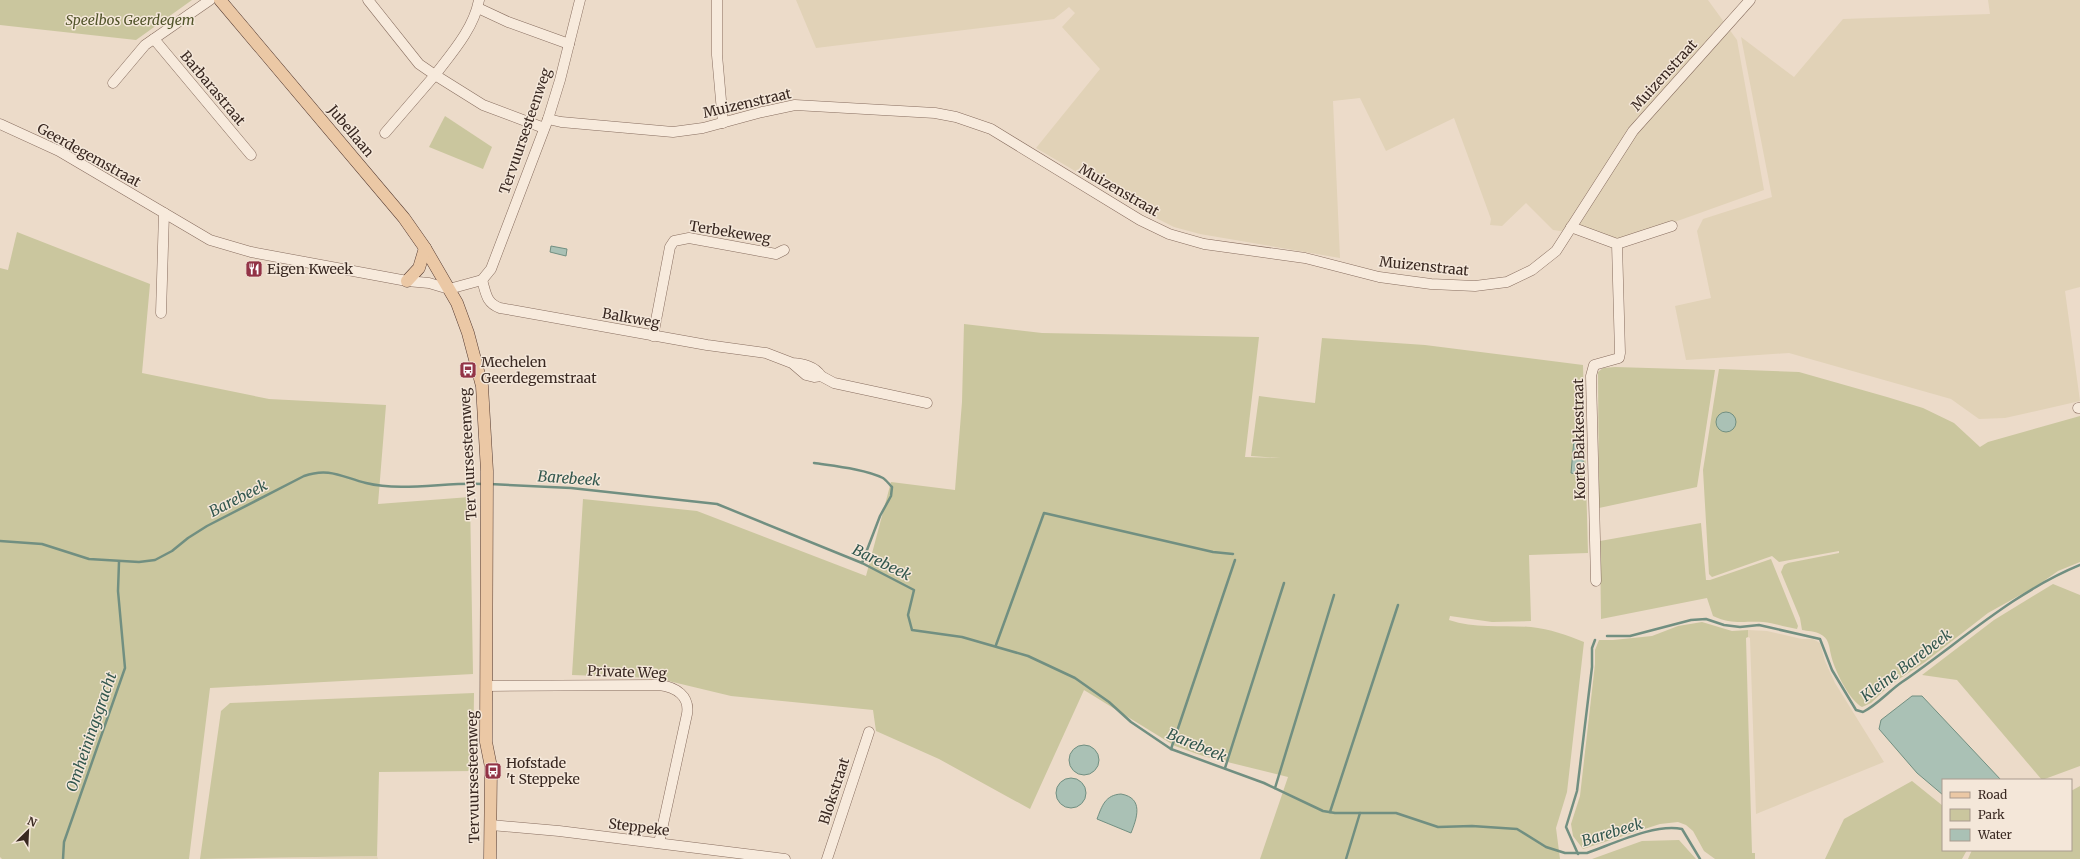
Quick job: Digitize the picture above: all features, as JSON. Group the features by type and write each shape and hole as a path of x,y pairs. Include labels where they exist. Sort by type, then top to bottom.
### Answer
{"main road":[{"name":"Jubellaan","path":"220,0 381,189 426,248 449,289"},
{"path":"407,281 418,270 426,248"},
{"name":"Tervuursesteenweg","path":"449,289 457,303 468,333 482,386 487,471 486,742 491,773 490,859"}],"street":[{"path":"113,83 145,45 210,0"},
{"name":"Muizenstraat","path":"368,0 419,64 483,105 546,124 561,122 673,132 723,123 762,112 795,105 918,111 956,117 991,129 1140,220 1169,234 1204,244 1306,258 1378,277 1431,284 1475,286 1506,282 1532,270 1556,251 1633,131 1750,0"},
{"name":"Tervuursesteenweg","path":"482,280 491,269 546,124 580,0"},
{"path":"717,0 717,55 723,123"},
{"path":"385,133 435,75 459,43 478,4 508,22 569,44"},
{"name":"Barbarastraat","path":"154,39 251,155"},
{"name":"Geerdegemstraat","path":"0,124 59,151 210,240 250,252 407,281 429,283 449,289"},
{"path":"161,313 164,213"},
{"path":"1571,227 1617,244 1672,226"},
{"name":"Terbekeweg","path":"653,336 670,247 674,241 689,238 776,254 784,250"},
{"name":"Korte Bakkestraat","path":"1596,581 1591,376 1594,366 1619,358 1620,353 1617,244"},
{"path":"449,289 482,280"},
{"name":"Balkweg","path":"482,280 488,300 493,306 500,308 653,336 766,352 792,363 806,375 814,377 821,376 834,383 927,403"},
{"name":"Private Weg","path":"486,686 659,685 672,687 681,693 687,703 687,714 659,843"},
{"name":"Blokstraat","path":"827,859 869,732"},
{"name":"Steppeke","path":"491,825 659,843 713,855 785,859"}],"shaded area":[{"path":"796,0 1708,0 1737,40 1764,190 1669,224 1617,239 1553,230 1526,203 1502,226 1490,225 1491,219 1454,118 1386,151 1360,98 1333,101 1340,258 1200,234 1174,227 1150,215 1036,148 1100,69 1062,27 1075,13 1069,7 1054,19 816,48"},
{"path":"1988,0 2080,0 2080,287 2065,291 2080,401 2005,418 1979,419 1951,399 1789,353 1686,360 1675,306 1711,298 1697,231 1703,219 1772,197 1741,37 1794,77 1843,19 1990,14"},
{"path":"1748,630 1767,631 1802,639 1813,639 1820,643 1825,661 1835,683 1884,762 1756,814 1750,638 1748,637"},
{"path":"377,856 378,859 281,858"}],"green space":[{"name":"Speelbos Geerdegem","path":"0,0 192,0 136,40 0,25"},
{"path":"445,116 492,147 483,169 429,147"},
{"path":"17,232 150,284 142,373 269,399 386,405 378,504 470,497 473,674 210,688 189,859 2,859 0,857 0,268 8,270"},
{"path":"964,324 1042,333 1259,337 1245,457 1281,458 1251,456 1259,396 1315,403 1322,338 1425,345 1583,365 1588,553 1529,555 1531,621 1492,622 1450,616 1449,620 1469,625 1521,626 1545,629 1584,642 1567,792 1556,828 1560,859 1260,859 1288,777 1203,756 1175,746 1084,690 1030,809 939,759 876,731 873,710 731,696 656,678 572,675 583,499 697,511 866,576 891,482 955,490 962,402"},
{"path":"1615,367 1715,370 1697,487 1599,508 1598,372 1603,368"},
{"path":"1719,369 1799,372 1887,397 1923,408 1954,423 1980,447 1988,442 2080,416 2080,562 2058,571 2038,585 1988,613 1925,662 1890,685 1871,703 1862,707 1852,698 1843,684 1835,668 1828,643 1825,638 1816,632 1802,630 1800,618 1781,572 1784,565 1788,563 1839,553 1839,551 1779,562 1772,556 1712,577 1709,574 1703,470"},
{"path":"1701,523 1706,580 1710,580 1771,559 1798,626 1797,629 1763,622 1732,622 1720,619 1713,616 1707,598 1601,619 1600,541"},
{"path":"2053,584 2080,595 2080,766 2041,779 1957,680 1922,675 1994,620"},
{"path":"1702,622 1732,631 1748,630 1748,637 1746,638 1752,853 1755,853 1755,859 1715,859 1704,851 1693,831 1686,825 1678,822 1660,824 1583,849 1573,836 1571,824 1580,796 1595,664 1595,650 1599,640 1652,636 1678,626"},
{"path":"474,693 473,771 379,772 377,856 200,859 221,711 230,703"},
{"path":"1912,781 1942,805 1942,851 1966,851 1962,859 1825,859 1844,819"},
{"path":"2080,786 2080,859 1968,859 1972,851 2072,851 2072,790"},
{"path":"1679,840 1696,859 1592,859 1642,841"}],"water":[{"path":"551,246 567,249 566,256 550,252"},
{"path":"1722,412 1730,412 1736,418 1736,426 1730,432 1722,432 1716,426 1716,418"},
{"path":"1574,439 1582,441 1584,473 1580,475 1571,473"},
{"path":"1912,696 1922,696 2000,779 1942,779 1942,794 1917,773 1879,729 1881,720"},
{"path":"1084,745 1095,749 1099,760 1095,771 1084,775 1073,771 1069,760 1073,749"},
{"path":"1071,778 1082,782 1086,793 1082,804 1071,808 1060,804 1056,793 1060,782"},
{"path":"1121,794 1128,796 1136,804 1137,815 1131,833 1097,819 1105,802 1111,796"}],"waterway":[{"path":"814,463 867,472 883,478 892,487 891,496 880,516 862,563"},
{"name":"Barebeek","path":"0,541 42,544 89,559 139,562 155,560 172,551 188,538 207,526 304,476 313,473 321,472 335,474 366,483 394,487 483,484"},
{"name":"Barebeek","path":"490,484 571,488 717,504 862,563 914,590 908,615 912,630 962,637 1028,656 1075,678 1109,702 1131,722 1171,749 1264,783 1323,811 1335,813 1396,813 1438,827 1472,826 1517,829 1546,847 1565,853 1587,853 1634,835 1659,829 1682,829 1700,859"},
{"path":"996,645 1044,513 1213,552 1233,554"},
{"path":"1171,749 1235,560"},
{"name":"Omheiningsgracht","path":"63,859 64,842 125,668 118,591 119,562"},
{"name":"Kleine Barebeek","path":"1607,636 1630,636 1691,620 1706,619 1724,625 1740,627 1759,625 1820,639 1832,670 1856,710 1863,712 2010,603 2032,589 2080,565"},
{"path":"1225,768 1284,583"},
{"path":"1275,788 1334,595"},
{"path":"1330,812 1398,605"},
{"path":"1578,854 1566,827 1577,791 1592,667 1592,648 1595,640"},
{"path":"1346,859 1360,813"}],"place":[{"name":"Eigen Kweek","path":"254,269"},
{"name":"Mechelen Geerdegemstraat","path":"468,370"},
{"name":"Hofstade 't Steppeke","path":"493,771"}]}
